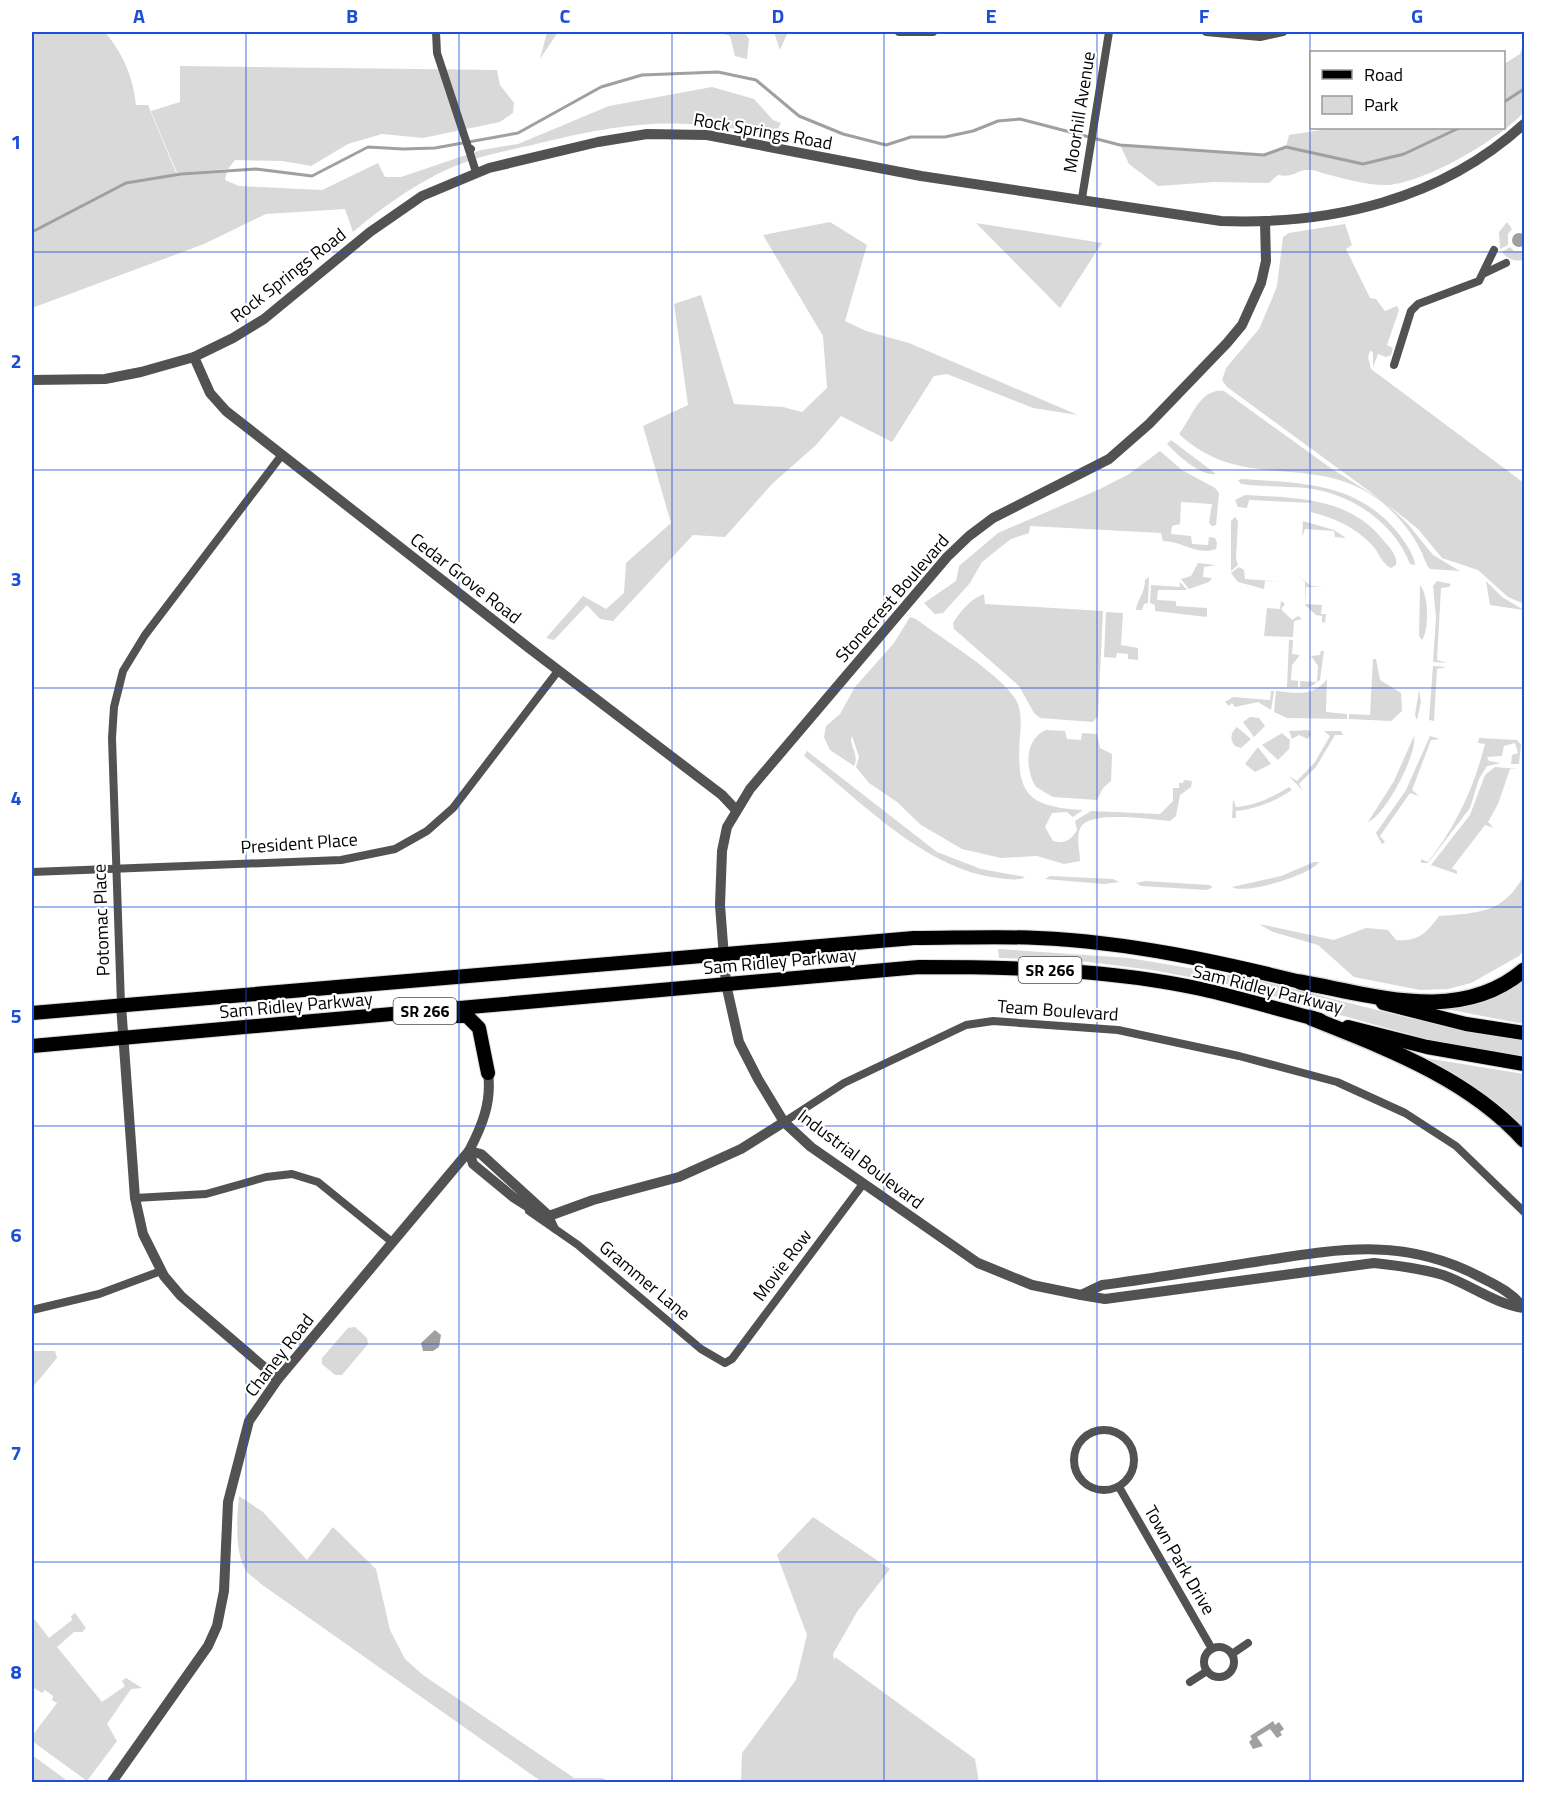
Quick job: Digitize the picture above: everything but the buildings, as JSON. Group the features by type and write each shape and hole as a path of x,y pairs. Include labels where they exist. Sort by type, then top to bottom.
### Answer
{"highway":[{"path":"1300,982 1422,1004 1448,1002 1496,989 1524,970"},
{"path":"1311,1018 1393,1051 1453,1082 1499,1116 1524,1140"}],"main road":[{"name":"Sam Ridley Parkway","path":"32,1013 914,938 1038,938 1125,946 1225,964 1466,1024 1524,1033"},
{"name":"Sam Ridley Parkway","path":"32,1046 919,967 1010,967 1115,976 1200,989 1427,1047 1524,1064"},
{"path":"326,1020 378,1022 467,1016 479,1028 488,1073"}],"street":[{"path":"436,32 437,53 476,172"},
{"path":"899,32 933,32"},
{"name":"Moorhill Avenue","path":"1082,198 1109,32"},
{"path":"1206,32 1260,37 1283,32"},
{"name":"Rock Springs Road","path":"32,380 105,379 141,372 194,357 233,338 264,319 370,232 422,196 476,172 598,142 647,134 684,133 741,140 930,178 1082,198 1221,221 1265,222 1327,216 1406,196 1481,158 1524,124"},
{"name":"Stonecrest Boulevard","path":"723,954 719,876 725,834 736,810 755,782 946,557 993,518 1109,459 1149,424 1227,343 1242,325 1261,283 1266,261 1265,222"},
{"path":"1394,365 1411,311 1418,304 1479,281 1485,273 1494,250"},
{"path":"1485,273 1506,263"},
{"name":"Cedar Grove Road","path":"194,357 210,393 226,411 558,671 722,795 736,810"},
{"name":"Potomac Place","path":"278,1379 181,1296 161,1271 143,1234 135,1198 121,1005 112,738 114,707 123,671 145,634 281,456"},
{"name":"President Place","path":"32,872 341,860 395,849 427,831 453,808 558,671"},
{"name":"Industrial Boulevard","path":"723,954 726,984 739,1042 784,1122 811,1147 978,1263 1032,1285 1105,1299 1374,1263 1410,1267 1444,1276 1507,1306 1524,1308"},
{"name":"Team Boulevard","path":"549,1216 593,1200 679,1177 741,1149 844,1083 966,1024 993,1021 1118,1030 1239,1056 1337,1082 1405,1113 1456,1146 1524,1212"},
{"name":"Chaney Road","path":"112,1782 208,1646 217,1626 224,1591 228,1502 249,1421 278,1379 469,1151 484,1121 490,1089 488,1073"},
{"path":"469,1151 481,1154 549,1216"},
{"path":"469,1151 473,1164 555,1229"},
{"path":"496,1183 504,1173"},
{"path":"135,1198 206,1194 273,1176 292,1174 318,1182 392,1242"},
{"name":"Movie Row","path":"725,1363 732,1359 863,1184"},
{"path":"513,1197 535,1211 549,1216"},
{"name":"Grammer Lane","path":"549,1216 555,1229 701,1349 725,1363"},
{"name":"Industrial Boulevard","path":"1081,1295 1102,1286 1324,1250 1370,1247 1397,1249 1451,1263 1513,1294 1524,1308"},
{"path":"32,1310 99,1294 161,1271"},
{"path":"1109,1430 1124,1437 1129,1443 1135,1459 1134,1468 1131,1475 1119,1487 1111,1490 1094,1489 1076,1473 1075,1450 1084,1437 1092,1432 1109,1430"},
{"name":"Town Park Drive","path":"1119,1487 1212,1649"},
{"path":"1232,1654 1248,1643"},
{"path":"1222,1648 1232,1654 1233,1666 1228,1674 1219,1677 1207,1671 1204,1660 1212,1649 1222,1648"},
{"path":"1190,1682 1207,1671"}],"green space":[{"path":"32,32 105,32 126,66 136,105 148,105 177,175 227,171 225,180 239,186 322,190 378,163 385,177 401,177 481,150 518,144 609,106 712,87 754,99 773,120 781,123 774,136 684,124 630,126 572,136 493,154 461,164 428,179 396,199 353,232 345,209 266,214 204,244 32,308"},
{"path":"547,32 558,32 540,59"},
{"path":"717,32 744,32 749,39 747,59 735,56 730,36"},
{"path":"774,32 788,32 780,50"},
{"path":"1524,42 1524,112 1505,129 1505,63 1520,54"},
{"path":"180,66 497,70 500,85 514,103 513,113 500,122 423,138 382,134 348,144 311,166 282,161 235,160 228,169 177,173 151,111 180,102"},
{"path":"1327,129 1504,129 1442,168 1405,182 1389,185 1349,180 1310,170 1292,175 1278,175 1269,183 1214,182 1158,186 1129,164 1120,145 1264,155 1286,147 1289,135"},
{"path":"830,222 867,245 845,321 866,331 909,343 1078,415 1033,408 947,374 934,376 892,442 841,416 816,445 772,484 725,537 693,535 613,621 600,619 587,605 554,640 546,638 583,596 606,609 624,593 626,563 671,523 643,426 688,405 674,304 701,295 734,404 783,407 802,412 827,388 823,336 763,235"},
{"path":"1507,222 1512,229 1508,234 1508,245 1500,249 1499,232"},
{"path":"976,223 1102,243 1060,308"},
{"path":"1345,224 1352,245 1346,249 1370,298 1376,299 1385,311 1397,306 1399,310 1387,345 1393,348 1391,355 1386,357 1378,354 1373,367 1373,352 1370,351 1368,357 1371,369 1524,483 1524,604 1508,597 1478,570 1442,558 1418,529 1387,504 1407,523 1433,555 1460,571 1430,569 1416,542 1399,519 1383,503 1358,487 1332,478 1229,463 1204,452 1179,434 1202,399 1215,391 1224,391 1332,469 1380,499 1227,387 1222,380 1226,368 1259,329 1272,299 1277,286 1283,237 1289,233"},
{"path":"1510,247 1514,251 1524,251 1524,260 1512,259 1502,252"},
{"path":"1171,440 1216,474 1203,472 1189,464 1167,444"},
{"path":"1160,451 1182,470 1215,488 1219,493 1216,525 1212,526 1209,523 1212,504 1181,502 1180,524 1172,526 1171,534 1191,536 1192,544 1208,545 1209,537 1215,538 1216,549 1202,551 1163,541 1161,533 1030,526 1029,533 1011,539 982,562 970,583 943,613 935,614 924,603 956,581 959,566 998,533 1100,489 1129,474"},
{"path":"1238,480 1327,488 1365,504 1382,516 1398,533 1411,552 1415,565 1410,564 1403,549 1382,523 1354,503 1339,496 1306,488 1241,484"},
{"path":"1245,495 1302,499 1339,508 1370,527 1384,541 1396,558 1396,565 1391,568 1388,566 1373,546 1352,528 1311,512 1311,503 1249,500 1247,508 1238,507 1235,500"},
{"path":"1235,517 1238,521 1236,559 1238,565 1231,571 1231,521"},
{"path":"1303,521 1334,530 1346,538 1335,537 1334,531 1305,529 1302,537"},
{"path":"1198,563 1216,565 1204,567 1203,577 1212,578 1209,582 1189,589 1181,579 1191,576"},
{"path":"1239,567 1244,570 1245,579 1285,582 1265,581 1264,589 1238,582 1231,573"},
{"path":"1296,574 1311,586 1323,587 1306,587 1305,604 1305,582"},
{"path":"1149,577 1148,603 1144,604 1142,610 1136,610 1145,580"},
{"path":"1437,581 1451,584 1449,587 1441,588 1437,660 1447,663 1433,662 1436,617 1433,586"},
{"path":"1486,581 1502,597 1524,610 1490,605"},
{"path":"1180,582 1187,590 1158,590 1157,600 1176,601 1176,606 1207,608 1207,617 1155,611 1155,605 1150,603 1151,585 1180,587"},
{"path":"1420,585 1425,596 1427,612 1426,629 1422,640 1419,636"},
{"path":"984,594 985,604 1103,611 1098,716 1093,722 1040,718 1034,713 1019,686 954,629 953,623 963,610 970,602"},
{"path":"1281,601 1285,604 1281,609 1292,620 1298,616 1302,619 1294,621 1293,637 1264,636 1267,608 1280,609"},
{"path":"1305,604 1322,605 1321,614 1326,614 1325,623 1322,622 1322,616 1316,615"},
{"path":"1106,612 1123,613 1121,645 1138,648 1138,660 1128,659 1128,654 1117,653 1116,658 1104,657"},
{"path":"910,617 985,668 1009,690 1016,700 1021,718 1020,771 1028,793 1048,805 1083,810 1073,817 1067,812 1052,813 1045,827 1053,841 1061,842 1070,839 1077,830 1075,821 1091,811 1160,814 1173,801 1173,788 1179,788 1179,783 1183,783 1184,780 1192,781 1191,787 1180,795 1176,816 1170,821 1121,817 1094,819 1085,823 1080,829 1078,837 1080,861 1064,864 1037,856 1001,858 962,849 921,825 897,802 869,783 856,767 859,757 852,736 851,743 856,758 854,766 830,750 824,737 826,726 840,714 855,687 894,643"},
{"path":"1263,639 1293,640 1292,654 1300,655 1292,665 1291,680 1298,681 1298,687 1287,687 1289,640"},
{"path":"1321,651 1324,651 1320,680 1310,687 1300,687 1300,681 1317,682 1318,666 1311,656 1320,655"},
{"path":"1373,659 1376,659 1380,680 1401,693 1402,711 1391,721 1349,719 1349,714 1370,715"},
{"path":"1433,666 1447,667 1437,669 1434,721 1429,720"},
{"path":"1327,679 1326,712 1347,714 1347,719 1287,718 1274,712 1276,691 1297,693 1310,691 1322,685"},
{"path":"1419,690 1421,702 1417,720 1415,715"},
{"path":"1271,691 1274,691 1271,710 1258,702 1235,707 1232,703 1229,706 1225,702 1233,697 1270,700"},
{"path":"1250,717 1259,718 1265,726 1254,737 1243,722"},
{"path":"1237,727 1251,739 1241,748 1235,746 1231,738"},
{"path":"1046,730 1065,731 1067,739 1081,740 1082,733 1097,734 1100,748 1112,754 1111,781 1103,788 1097,800 1053,797 1036,787 1030,772 1030,748 1039,734"},
{"path":"1309,730 1311,734 1308,739 1299,735 1292,739 1289,731"},
{"path":"1324,731 1341,731 1343,735 1335,735 1316,767 1299,784 1303,791 1289,776 1297,781 1315,762 1330,736"},
{"path":"1282,733 1290,740 1289,749 1278,760 1262,745"},
{"path":"1414,736 1411,756 1399,783 1383,808 1368,822 1394,781"},
{"path":"1430,736 1440,739 1431,740 1412,790 1419,796 1410,793 1380,836 1385,842 1382,844 1376,833 1406,790"},
{"path":"1479,738 1517,740 1521,745 1519,764 1511,764 1512,755 1518,753 1515,743 1504,746 1502,756 1487,757 1489,761 1501,763 1487,766 1479,779 1470,808 1428,863 1421,863 1421,859 1428,862 1447,835 1463,806 1485,744 1478,743"},
{"path":"1258,747 1271,764 1255,772 1245,764"},
{"path":"807,751 937,852 981,869 1025,877 998,878 971,872 919,847 895,831 804,756"},
{"path":"1495,767 1518,769 1510,769 1498,804 1488,822 1494,828 1485,825 1452,868 1457,871 1457,874 1431,865 1470,815 1485,775"},
{"path":"1289,787 1292,790 1279,798 1266,804 1236,811 1236,818 1232,818 1233,799 1236,807 1250,805"},
{"path":"1319,862 1304,873 1291,878 1250,888 1232,887 1281,876"},
{"path":"1524,875 1524,950 1519,956 1471,983 1448,989 1420,990 1354,977 1318,945 1273,932 1259,924 1334,940 1366,928 1388,930 1396,940 1416,938 1426,932 1439,916 1478,912 1499,904 1516,888"},
{"path":"1050,876 1113,879 1119,882 1104,884 1045,879"},
{"path":"1146,881 1213,887 1207,890 1141,886 1136,883"},
{"path":"998,949 1129,958 1254,979 1409,1018 1524,1041 1524,1057 1444,1044 1237,986 1152,970 1073,960 999,958"},
{"path":"1524,974 1524,1024 1446,1009 1448,1005"},
{"path":"1425,1058 1524,1074 1524,1133 1490,1103"},
{"path":"355,1327 367,1338 368,1344 342,1375 335,1375 322,1364 322,1358 348,1328"},
{"path":"32,1351 55,1351 57,1358 32,1388"},
{"path":"239,1496 263,1512 307,1560 333,1527 376,1569 390,1630 405,1659 423,1675 574,1778 602,1778 611,1782 542,1782 261,1584 247,1572 240,1556 237,1535"},
{"path":"813,1517 890,1569 857,1612 833,1654 834,1661 835,1657 975,1759 979,1782 741,1782 742,1753 796,1680 807,1635 777,1555"},
{"path":"75,1613 86,1628 82,1632 74,1632 57,1647 102,1702 125,1686 122,1681 126,1678 142,1688 131,1689 107,1724 117,1741 87,1781 32,1741 32,1736 57,1703 52,1700 53,1696 45,1690 42,1693 32,1687 32,1616 49,1638 72,1620 71,1616"},
{"path":"32,1755 69,1782 32,1782"}],"shaded area":[{"path":"1516,233 1522,233 1526,240 1522,247 1516,247 1512,243 1512,237"},
{"path":"435,1330 441,1335 439,1347 433,1351 423,1351 421,1343"},
{"path":"1273,1721 1275,1725 1279,1722 1284,1729 1280,1732 1282,1735 1277,1738 1270,1729 1257,1737 1263,1746 1253,1749 1249,1742 1252,1739 1250,1736"}],"waterway":[{"path":"32,232 126,183 181,174 256,169 312,176 368,147 435,148 518,133 601,87 642,75 718,72 756,80 799,116 843,134 886,145 911,137 945,137 973,131 998,121 1020,119 1120,145 1264,155 1286,147 1363,164 1404,154 1457,129"},
{"path":"1505,101 1524,89"}]}
